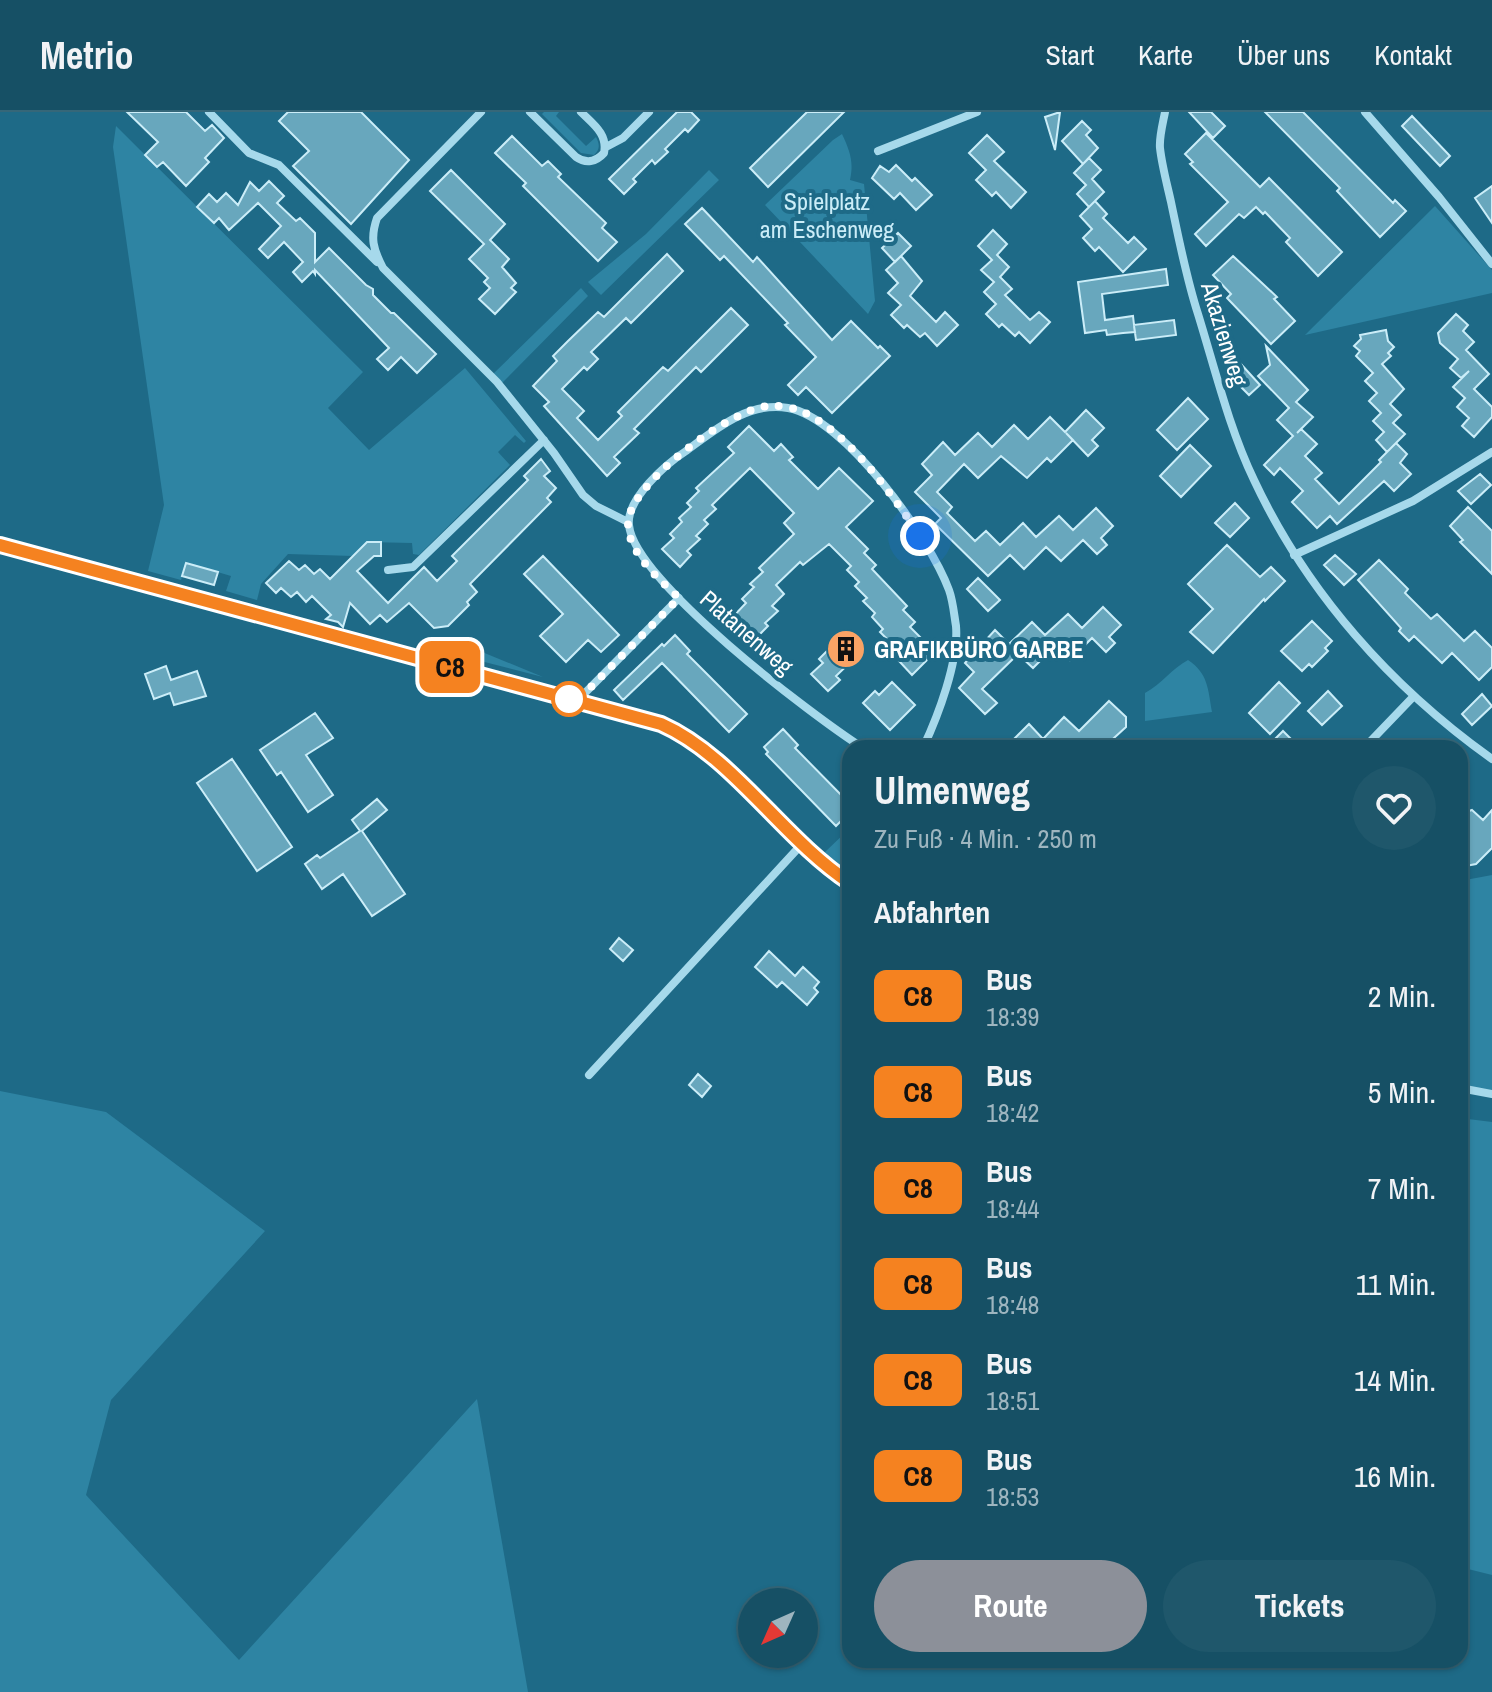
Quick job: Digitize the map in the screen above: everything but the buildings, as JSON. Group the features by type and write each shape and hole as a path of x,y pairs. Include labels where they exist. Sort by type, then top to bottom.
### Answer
{"street":[{"path":"209,112 249,153 279,165 489,373 544,440 583,495 596,506 628,522 637,500 669,463 731,419 748,411 767,406 790,408 809,415 827,428 890,491 935,558 950,593 956,629 952,665 926,740"},
{"path":"383,268 373,248 372,234 377,218 481,112"},
{"path":"530,112 581,161 599,158 606,147 623,138 649,112"},
{"path":"581,112 602,133 606,147"},
{"path":"878,151 977,112"},
{"name":"Akazienweg","path":"1165,112 1160,146 1186,275 1253,478 1294,555 1316,588 1413,697 1466,740"},
{"path":"1365,112 1492,264"},
{"path":"388,570 413,567 544,440"},
{"path":"1294,555 1413,501 1492,452"},
{"name":"Platanenweg","path":"628,522 632,539 643,559 679,598 776,685 852,740"},
{"path":"0,545 661,724 705,750 801,845 842,876"},
{"path":"577,701 679,598"},
{"path":"1372,740 1413,697"},
{"name":"Akazienweg","path":"1468,742 1492,759"},
{"path":"589,1075 801,845"},
{"path":"1468,1090 1492,1094"}],"green space":[{"path":"559,112 556,116 586,146 596,137 599,147 596,153 581,153 542,114"},
{"path":"116,126 363,372 328,408 369,450 465,368 526,441 524,443 515,435 498,452 510,465 419,555 413,554 412,543 367,542 353,556 288,554 261,584 257,600 226,591 231,576 187,563 181,580 148,571 164,505 113,147"},
{"name":"Spielplatz am Eschenweg","path":"842,134 852,168 850,180 864,184 875,301 868,314 765,205"},
{"path":"709,170 719,180 601,295 588,282 646,234"},
{"path":"1435,206 1492,270 1492,293 1305,335"},
{"path":"581,288 588,296 502,383 493,374"},
{"path":"470,647 543,677 465,657"},
{"path":"1188,660 1203,676 1212,712 1145,721 1145,693"},
{"path":"842,836 842,867 824,853"},
{"path":"1492,875 1492,1092 1468,1088 1468,880"},
{"path":"0,1091 106,1112 265,1231 111,1400 86,1495 239,1660 477,1399 528,1692 0,1692"},
{"path":"1468,1119 1492,1122 1492,1575 1468,1569"}],"bus line":[{"name":"C8","path":"0,545 661,724 705,750 801,845 842,877"}],"place":[{"name":"GRAFIKBÜRO GARBE","path":"846,649"}],"route":[{"path":"569,699 577,701 679,598 654,574 632,539 628,522 637,500 669,463 731,419 748,411 767,406 790,408 809,415 827,428 890,491 920,536"}]}
